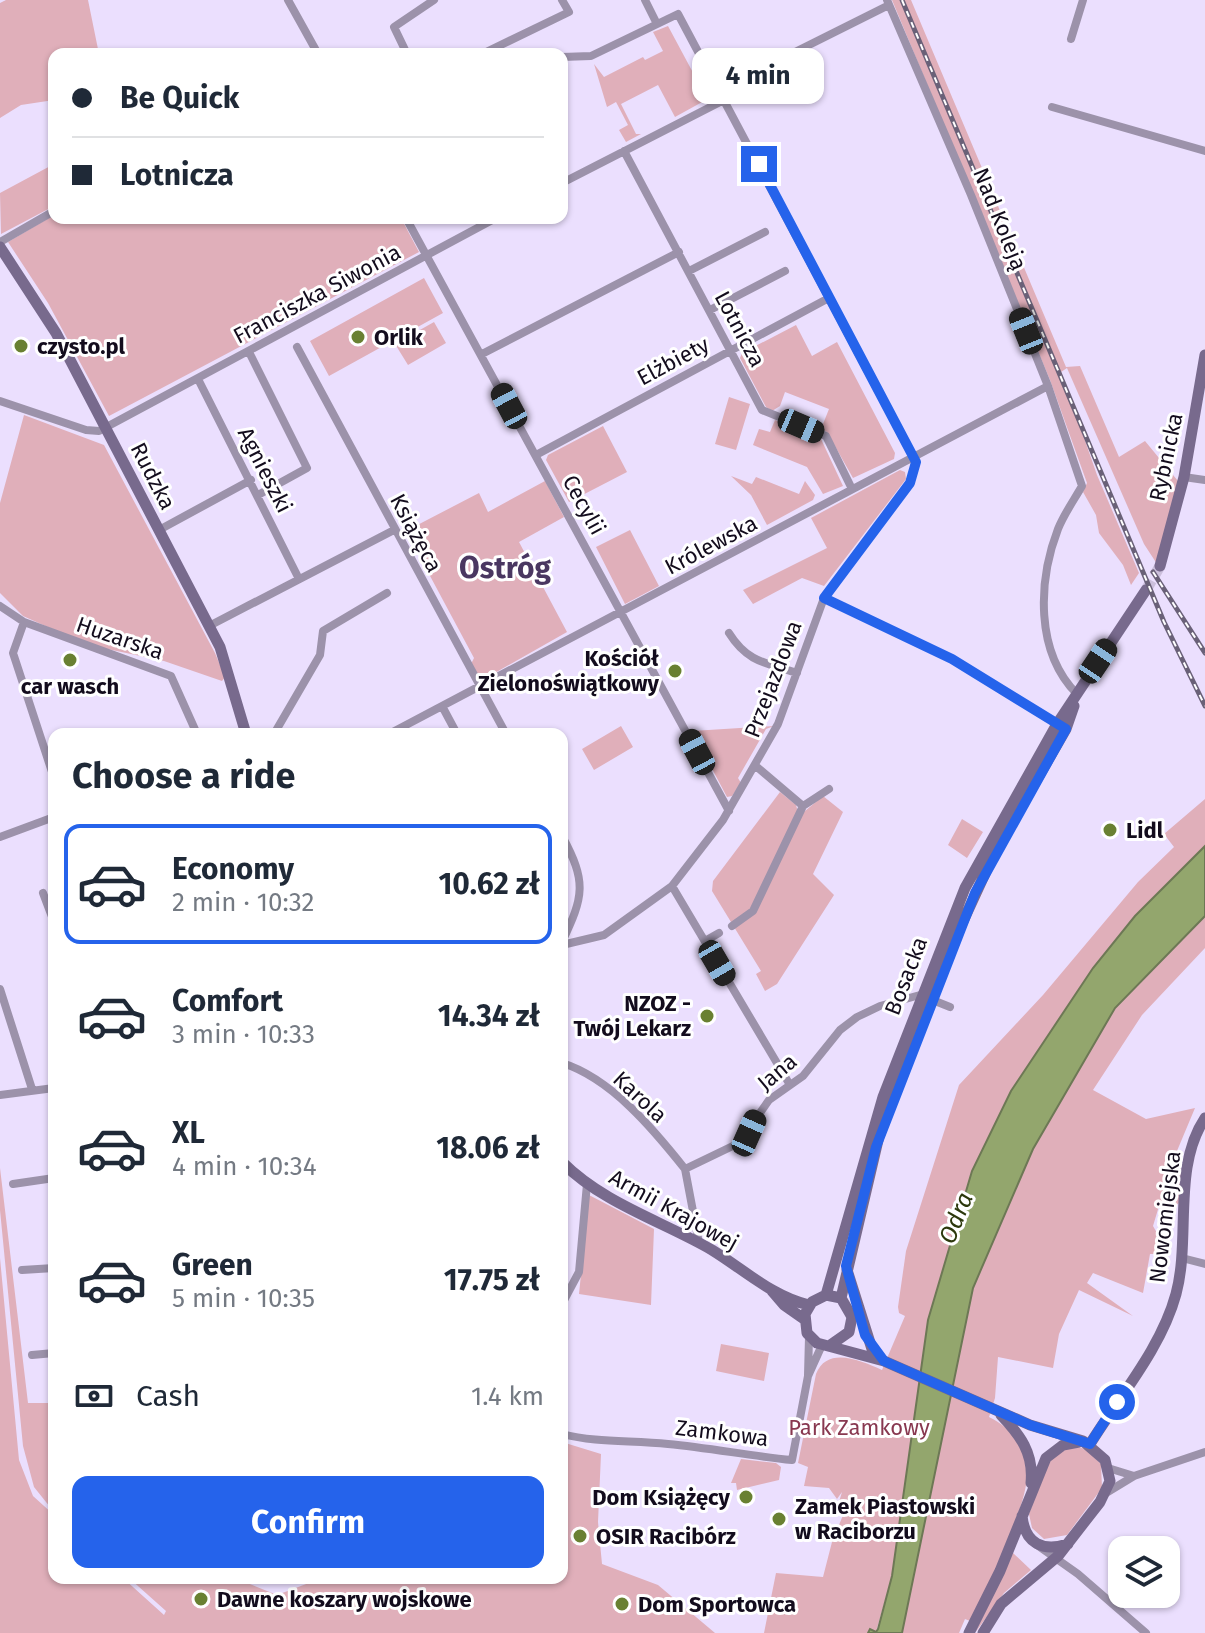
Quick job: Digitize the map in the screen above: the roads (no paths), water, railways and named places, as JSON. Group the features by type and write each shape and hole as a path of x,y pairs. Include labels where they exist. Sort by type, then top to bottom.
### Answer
{"street":[{"path":"288,0 315,48"},
{"path":"404,48 394,27 434,0"},
{"path":"494,48 569,12 562,0"},
{"path":"645,0 657,24"},
{"path":"1071,39 1083,0"},
{"path":"568,180 726,99 785,57 888,3"},
{"name":"Nad Koleją","path":"888,3 1048,386 1082,486 1059,526 1048,560 1044,600 1047,641 1062,674 1077,694"},
{"path":"568,57 591,56 678,14 726,99 827,299 915,457"},
{"path":"1052,107 1205,151"},
{"name":"Lotnicza","path":"624,151 762,410 826,436 852,489"},
{"path":"0,244 48,215"},
{"name":"Cecylii","path":"409,224 729,811"},
{"name":"Franciszka Siwonia","path":"105,426 485,224"},
{"path":"689,271 765,232"},
{"name":"Rudzka","path":"0,244 56,333 209,626 228,666 244,728"},
{"path":"482,354 679,252"},
{"path":"710,310 785,271"},
{"name":"Elżbiety","path":"536,455 827,299"},
{"name":"Książęca","path":"297,347 503,728"},
{"path":"249,352 307,468 258,495"},
{"name":"Rybnicka","path":"1160,566 1184,477 1205,355"},
{"name":"Agnieszki","path":"198,379 299,579"},
{"name":"Królewska","path":"404,728 1048,386"},
{"path":"0,401 86,430 99,431 105,426"},
{"name":"Przejazdowa","path":"568,943 604,935 672,886 729,811 757,767 778,724 824,598 910,483 915,457"},
{"path":"1184,477 1205,480"},
{"path":"159,530 251,480"},
{"path":"209,626 394,530"},
{"name":"Bosacka","path":"841,1298 846,1266 879,1136 965,888 1077,694 1146,590"},
{"path":"277,728 320,655 323,631 387,593"},
{"path":"824,598 952,659 1061,726"},
{"name":"Huzarska","path":"0,606 24,622 172,676 194,728"},
{"path":"24,622 13,653 48,760"},
{"path":"729,633 740,652 750,658 797,673"},
{"path":"442,706 454,728"},
{"path":"757,767 803,806"},
{"path":"732,926 753,911 803,806 829,789"},
{"path":"0,837 48,819"},
{"path":"568,855 581,879 568,929"},
{"path":"672,886 790,1085"},
{"path":"43,893 48,906"},
{"path":"705,941 719,933"},
{"path":"0,989 32,1089"},
{"path":"926,998 950,1007"},
{"name":"Bosacka","path":"826,1295 875,1121 926,998"},
{"name":"Jana","path":"685,1169 739,1143 769,1100 803,1076 840,1030 857,1017 880,1006 926,998"},
{"name":"Karola","path":"568,1066 612,1092 685,1169"},
{"path":"0,1095 48,1088"},
{"name":"Nowomiejska","path":"1086,1443 1162,1332 1177,1290 1191,1153 1205,1118"},
{"name":"Armii Krajowej","path":"568,1167 587,1184 699,1243 770,1289 809,1305"},
{"path":"685,1169 699,1243"},
{"path":"13,1184 48,1179"},
{"path":"568,1293 579,1272 587,1184"},
{"path":"1182,1258 1205,1264"},
{"path":"846,1266 872,1349"},
{"path":"22,1270 48,1268"},
{"name":"Armii Krajowej","path":"770,1289 784,1305 804,1319"},
{"path":"825,1346 842,1339 851,1327 851,1312 841,1298 826,1295 809,1305 804,1319 809,1337 825,1346 884,1361 993,1409 1086,1443 1102,1455 1108,1468 1105,1494"},
{"path":"851,1327 884,1361"},
{"name":"Zamkowa","path":"568,1435 594,1441 669,1444 726,1454 792,1460 808,1376 809,1337"},
{"name":"Zamkowa","path":"808,1376 825,1346"},
{"path":"32,1355 48,1354"},
{"path":"993,1409 1020,1435 1027,1450 1032,1470 1030,1491"},
{"path":"969,1633 995,1581 1030,1491 1050,1454 1063,1445 1086,1443"},
{"path":"983,1633 1011,1593 1055,1559 1105,1494 1134,1476 1205,1452"},
{"path":"1108,1468 1134,1476"},
{"path":"1021,1513 1024,1531 1036,1545 1078,1574 1146,1633"},
{"path":"1036,1545 1053,1548 1069,1543"}],"tunnel":[{"path":"1146,590 1160,566"}],"railway":[{"path":"902,0 1164,622 1205,706"},
{"path":"1153,572 1205,653"}],"place":[{"name":"Orlik","path":"358,337"},
{"name":"czysto.pl","path":"21,346"},
{"name":"car wasch","path":"70,660"},
{"name":"Kościół Zielonoświątkowy","path":"675,671"},
{"name":"Lidl","path":"1110,830"},
{"name":"NZOZ - Twój Lekarz","path":"707,1016"},
{"name":"Dom Książęcy","path":"746,1497"},
{"name":"Zamek Piastowski w Raciborzu","path":"779,1519"},
{"name":"OSIR Racibórz","path":"580,1536"},
{"name":"Dawne koszary wojskowe","path":"201,1599"},
{"name":"Dom Sportowca","path":"622,1604"}],"district":[{"name":"Ostróg","path":"505,568"}],"water label":[{"name":"Odra","path":"956,1218"}],"park label":[{"name":"Park Zamkowy","path":"859,1427"}]}
